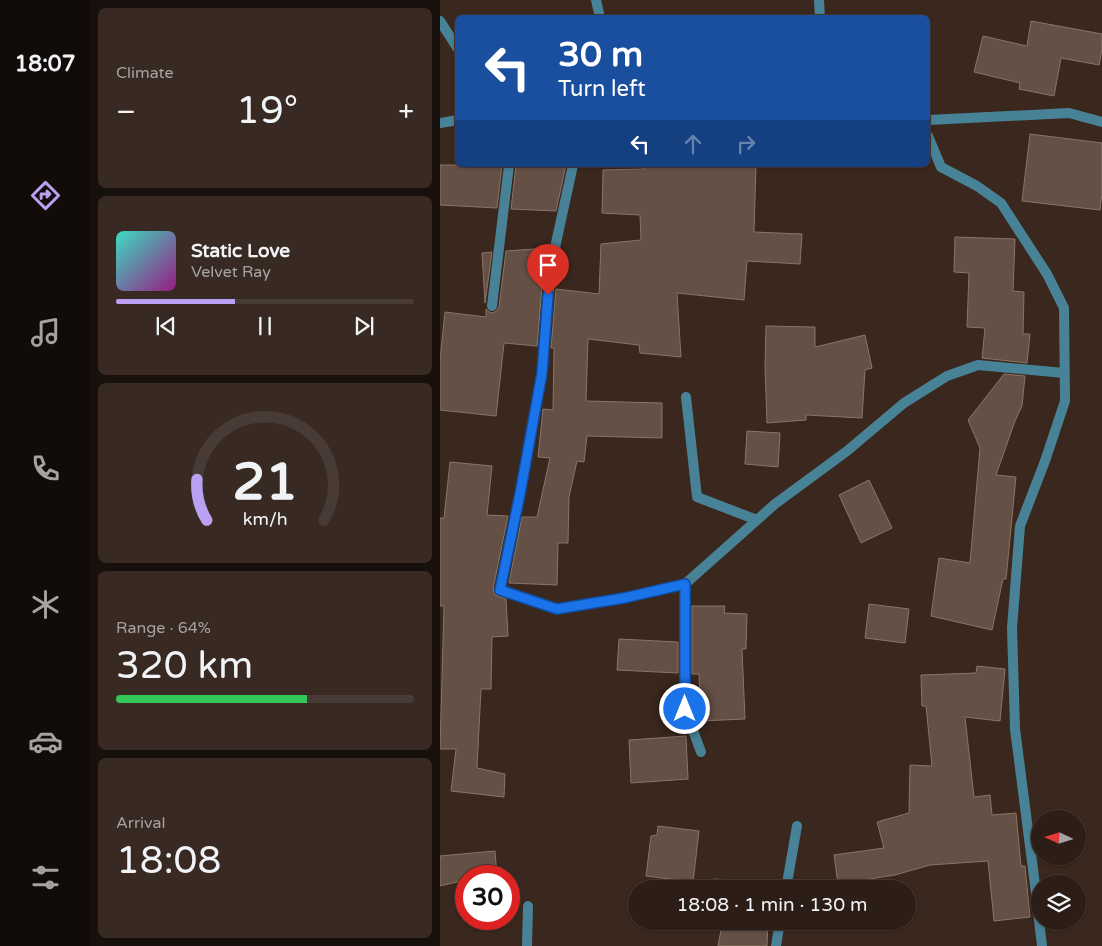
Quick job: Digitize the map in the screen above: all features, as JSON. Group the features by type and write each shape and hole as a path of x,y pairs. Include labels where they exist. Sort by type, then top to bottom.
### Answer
{"street":[{"path":"596,0 599,15"},
{"path":"819,0 820,15"},
{"path":"440,21 455,44"},
{"path":"930,120 1069,113 1102,122"},
{"path":"440,123 455,120"},
{"path":"930,141 941,167 976,186 1001,203 1047,274 1064,308 1065,401 1045,461 1020,526 1012,628 1015,729 1042,946"},
{"path":"492,306 509,167"},
{"path":"573,167 550,276 542,373 500,590 557,609 624,598 685,584 775,504 847,451 904,403 947,376 978,365 1064,373"},
{"path":"686,397 697,497 757,520"},
{"path":"685,584 685,709 701,752"},
{"path":"788,880 797,826"},
{"path":"527,946 528,906"},
{"path":"776,946 779,930"}],"building":[{"path":"1031,21 1102,34 1099,65 1061,58 1054,96 1019,89 1020,83 974,72 983,36 1027,46"},
{"path":"1030,134 1102,143 1100,210 1022,201"},
{"path":"440,165 455,165 455,167 502,167 497,208 440,205"},
{"path":"516,167 566,167 556,211 511,209"},
{"path":"644,167 756,167 754,232 802,234 800,264 747,261 744,300 677,293 681,357 640,353 639,345 588,339 586,401 662,403 662,438 587,436 584,462 577,461 569,497 568,543 558,543 557,585 509,583 522,517 537,517 550,458 538,457 543,409 553,410 554,348 551,348 556,289 599,294 601,244 641,240 640,215 602,213 603,170 644,169"},
{"path":"955,237 1015,239 1013,291 1024,292 1023,334 1030,334 1027,363 982,358 985,328 967,327 969,273 954,272"},
{"path":"548,248 543,275 537,346 504,343 496,416 440,410 440,360 445,312 486,317 486,309 491,313 495,312 499,307 506,251"},
{"path":"492,252 485,303 482,253"},
{"path":"766,326 815,327 815,347 865,335 872,368 865,370 862,418 806,415 806,420 767,423"},
{"path":"1004,374 1025,376 1022,406 996,475 1016,477 1006,579 1003,579 992,630 931,616 939,558 970,563 980,448 968,420"},
{"path":"747,431 780,433 778,467 745,464"},
{"path":"450,462 492,466 487,515 508,516 493,589 495,595 506,599 508,636 492,637 491,689 481,689 477,768 505,774 504,797 451,791 456,749 440,749 444,606 440,606 440,518 444,518"},
{"path":"869,480 892,528 861,543 839,495"},
{"path":"869,604 909,609 905,643 865,638"},
{"path":"692,606 725,606 724,613 747,614 746,649 742,649 745,719 701,721 699,674 692,674"},
{"path":"619,639 678,642 678,673 617,670"},
{"path":"977,666 1005,669 1000,721 965,717 974,797 990,795 992,815 1016,813 1021,866 1025,866 1030,917 994,921 988,861 930,865 895,875 863,880 837,880 834,855 884,848 877,822 909,813 910,765 932,766 926,706 922,706 921,675 976,673"},
{"path":"686,736 688,779 631,783 629,740"},
{"path":"658,826 699,831 693,880 646,876 651,836 657,835"},
{"path":"495,851 496,865 455,865 455,883 440,886 440,856"},
{"path":"721,930 768,930 767,946 718,946"}],"route":[{"path":"548,295 542,373 500,590 557,609 624,598 685,584 685,709"}]}
